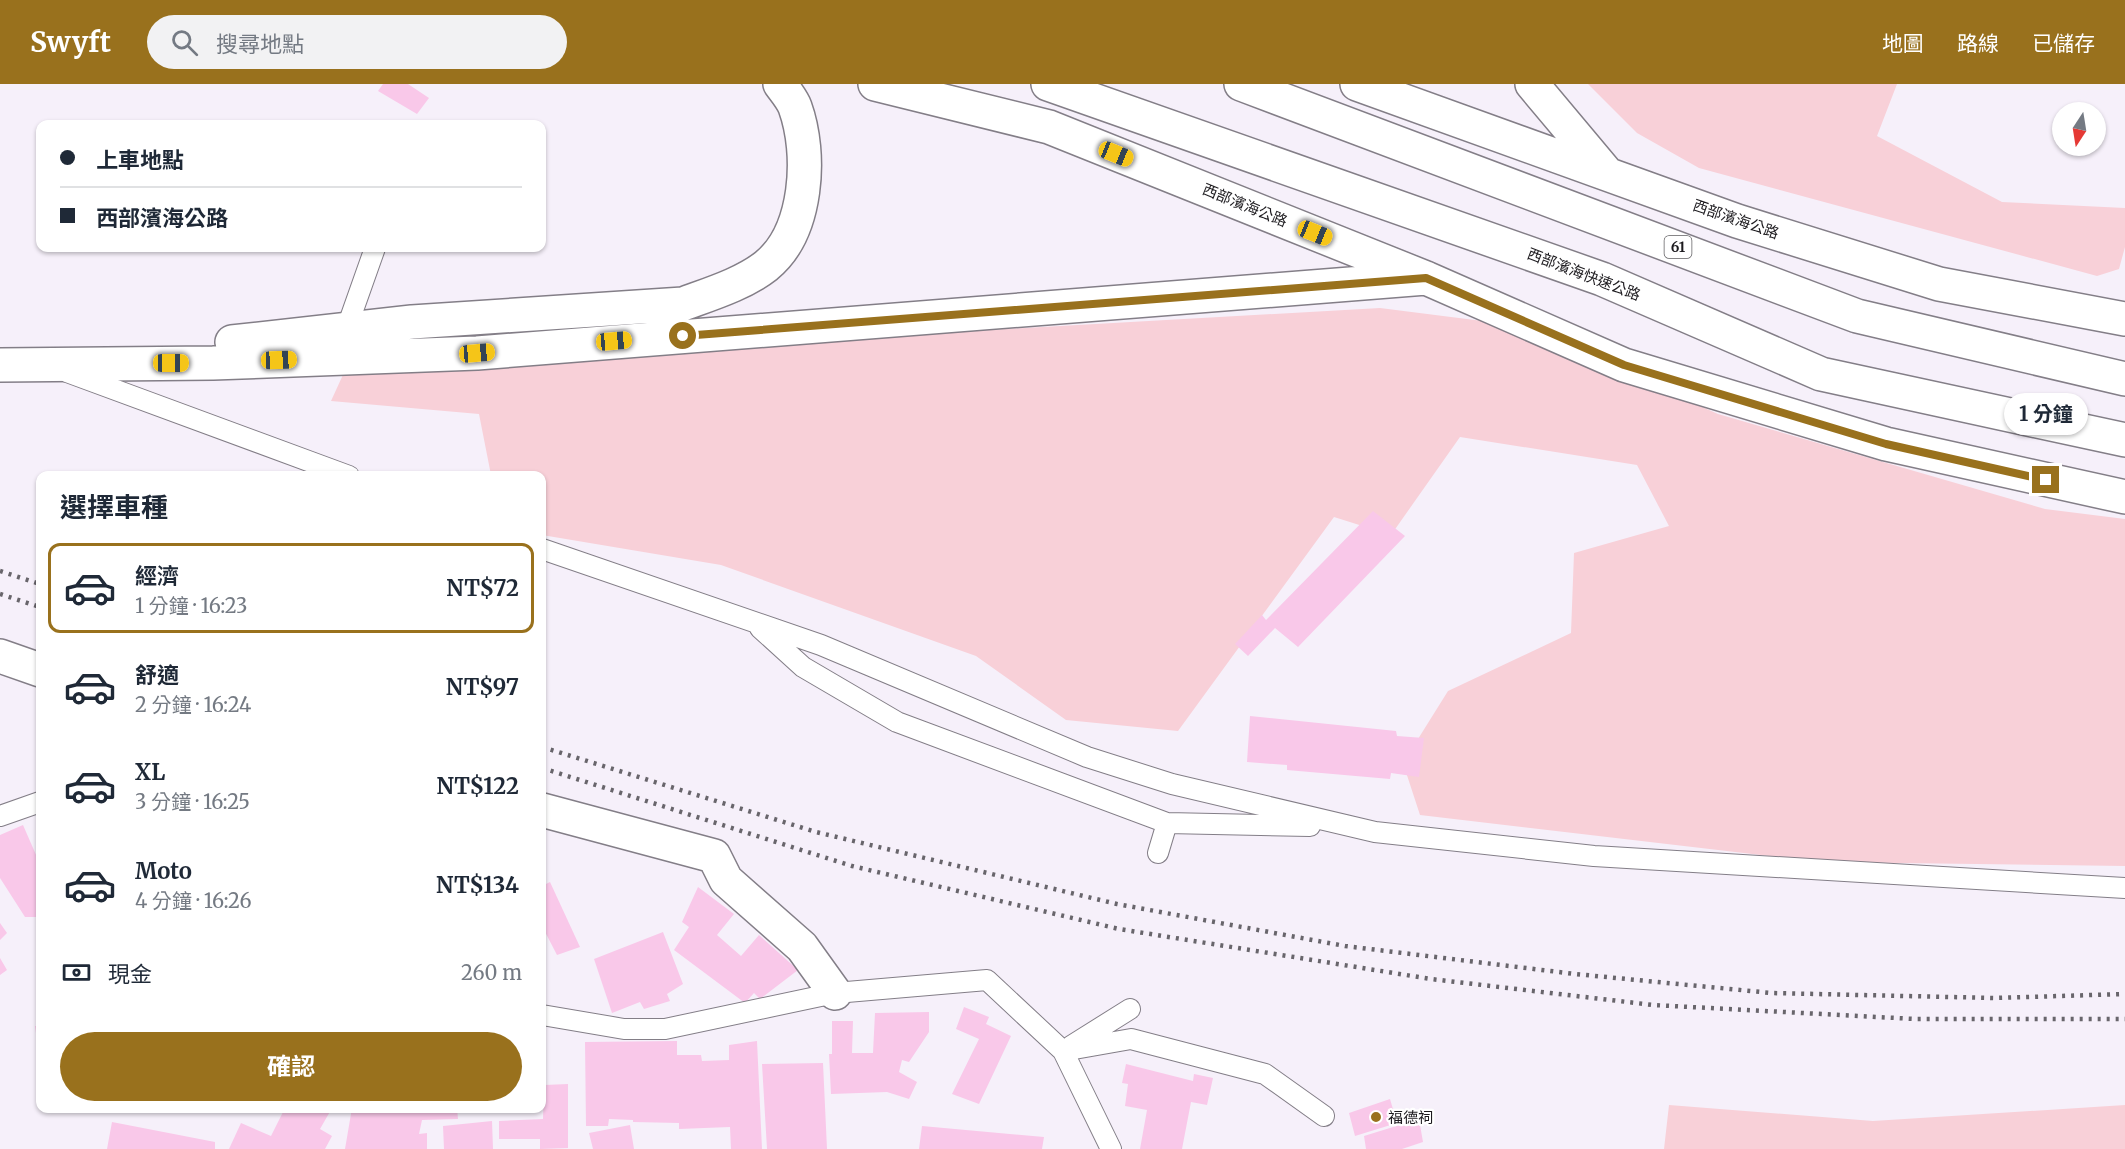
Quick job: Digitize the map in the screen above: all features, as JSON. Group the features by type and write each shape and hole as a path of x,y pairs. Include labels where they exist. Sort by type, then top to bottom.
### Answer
{"main road":[{"path":"0,358 42,363 412,322 683,304 721,291 767,265 792,232 804,190 803,145 795,105 780,84"},
{"name":"西部濱海公路","path":"875,84 1049,127 1426,278 1624,365 1886,444 2125,497"},
{"name":"西部濱海快速公路","path":"1048,84 1602,279 1821,374 2125,440"},
{"name":"61","path":"1241,84 1857,316 2125,379"},
{"name":"西部濱海公路","path":"1357,84 1737,220 1939,284 2125,319"},
{"path":"1532,84 1607,173"},
{"path":"0,365 213,363 477,353 1426,278"},
{"path":"0,656 36,669"},
{"path":"546,811 714,856 726,880 802,947 835,993"}],"lane":[{"path":"346,330 374,252"},
{"path":"42,363 335,471"},
{"path":"546,550 822,645 1087,757 1172,784 1375,832"},
{"path":"754,622 803,667 897,722 1167,823 1295,825 1594,856 2125,888"},
{"path":"0,816 36,803"},
{"path":"1158,853 1167,823"},
{"path":"546,1016 624,1029 665,1029 835,993 987,980 1062,1051 1111,1149"},
{"path":"1062,1051 1130,1009"},
{"path":"1062,1051 1131,1039 1265,1074 1324,1116"}],"shaded area":[{"path":"1588,84 1897,84 1877,136 2002,202 2125,208 2125,247 2119,269 2097,276 1699,168 1637,133"},
{"path":"1380,308 1522,326 1718,414 2045,509 2125,519 2125,866 1821,862 1420,815 1403,763 1448,691 1571,633 1574,553 1669,526 1637,465 1460,437 1391,535 1334,517 1178,731 1066,720 976,656 721,565 546,536 546,471 490,471 479,414 331,401 347,366"},
{"path":"1669,1105 1873,1121 2125,1105 2125,1149 1664,1149"}],"building":[{"path":"383,84 408,84 429,98 417,114 378,91"},
{"path":"1373,511 1405,536 1298,647 1275,628 1248,656 1235,644 1262,615 1266,620"},
{"path":"1250,716 1396,731 1397,736 1424,738 1419,777 1391,773 1390,779 1287,770 1287,765 1247,762"},
{"path":"23,825 36,855 36,917 25,917 0,878 0,835"},
{"path":"550,882 580,947 557,955 546,934 546,884"},
{"path":"698,887 734,914 717,935 741,956 759,935 798,970 760,999 754,993 745,1003 674,950 689,927 682,922"},
{"path":"0,923 7,933 0,940"},
{"path":"663,932 683,984 667,994 670,1001 644,1009 640,1002 612,1013 594,959"},
{"path":"0,958 7,970 0,975"},
{"path":"964,1007 989,1017 986,1024 1011,1036 979,1104 952,1094 979,1039 956,1029"},
{"path":"929,1012 929,1032 909,1062 902,1060 899,1072 917,1082 909,1099 887,1092 831,1094 829,1054 832,1054 832,1021 853,1021 852,1053 873,1053 875,1013"},
{"path":"677,1041 677,1055 701,1055 702,1061 729,1060 729,1045 757,1041 762,1149 731,1149 730,1127 679,1129 679,1123 609,1119 608,1126 586,1126 585,1042"},
{"path":"823,1063 827,1149 767,1149 762,1064"},
{"path":"1126,1064 1193,1081 1194,1074 1213,1078 1207,1105 1191,1102 1182,1149 1140,1149 1147,1110 1125,1106 1128,1084 1122,1083"},
{"path":"568,1084 568,1148 540,1149 540,1139 499,1139 499,1121 543,1119 543,1113 546,1113 546,1085"},
{"path":"1390,1099 1397,1123 1355,1136 1349,1113"},
{"path":"282,1113 329,1113 320,1129 332,1136 325,1149 229,1149 241,1123 271,1136"},
{"path":"351,1113 457,1113 458,1119 422,1120 419,1134 427,1133 427,1149 345,1149"},
{"path":"1419,1119 1423,1142 1402,1149 1366,1149 1364,1136"},
{"path":"492,1121 493,1149 444,1149 443,1126"},
{"path":"112,1122 215,1142 215,1149 107,1149"},
{"path":"630,1125 634,1149 593,1149 589,1133"},
{"path":"922,1126 1044,1137 1042,1149 919,1149"}],"railway":[{"path":"0,571 36,583"},
{"path":"0,594 36,606"},
{"path":"546,748 816,832 1117,904 1345,946 1575,974 1771,993 1995,998 2125,994"},
{"path":"546,769 852,866 1119,929 1431,979 1653,1005 1915,1019 2125,1019"}],"place":[{"name":"福德祠","path":"1376,1117"}],"route":[{"path":"683,336 1426,278 1624,365 1886,444 2046,480"}]}
